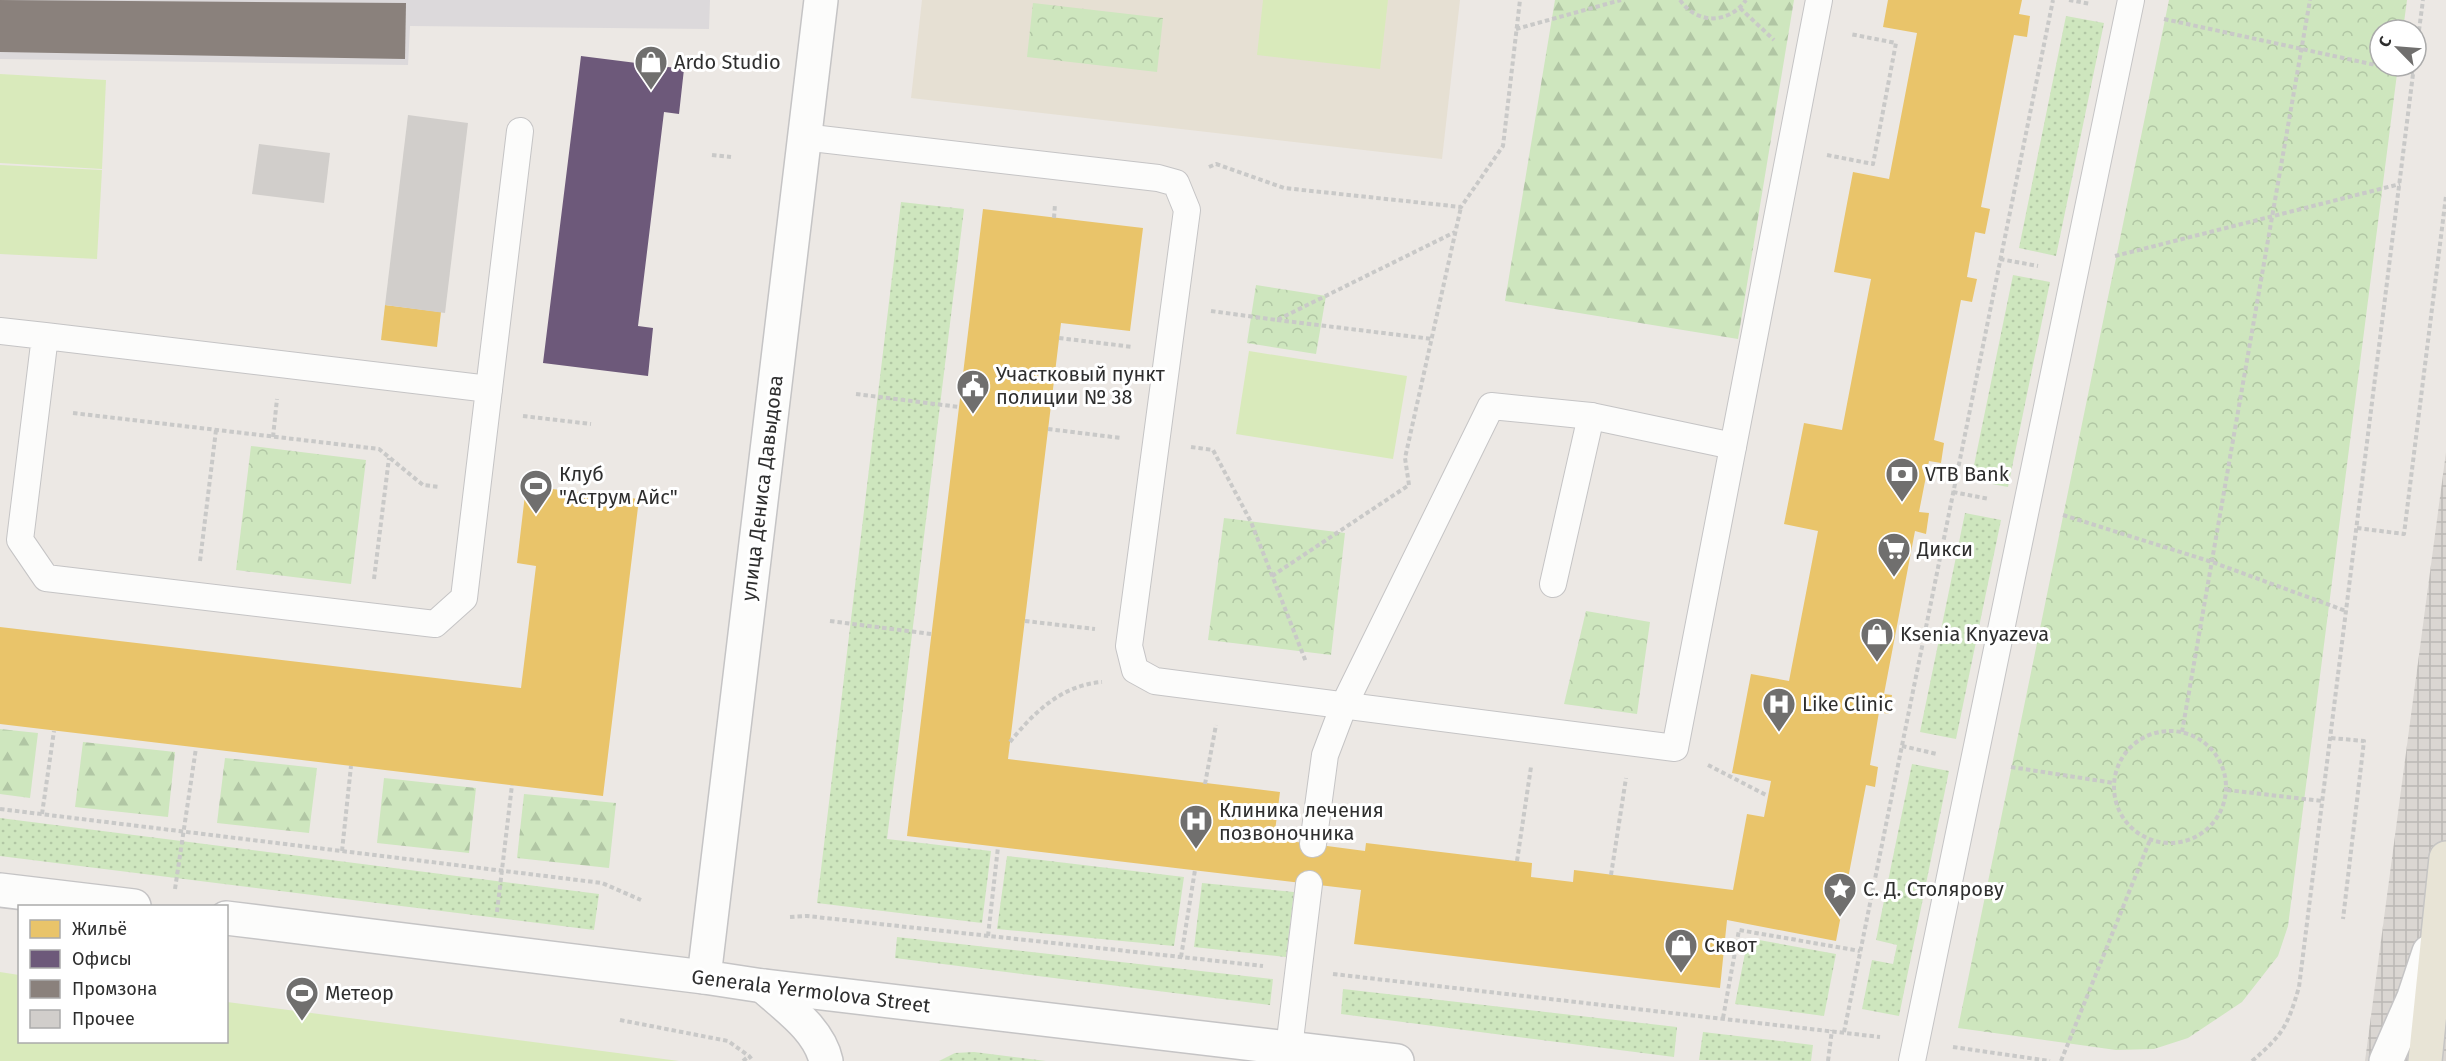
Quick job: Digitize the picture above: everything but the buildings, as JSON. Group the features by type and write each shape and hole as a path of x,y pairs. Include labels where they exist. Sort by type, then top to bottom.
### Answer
{"main road":[{"path":"2425,1061 2446,858"}],"street":[{"name":"улица Дениса Давыдова","path":"704,977 821,0"},
{"path":"0,890 126,905"},
{"name":"Generala Yermolova Street","path":"228,918 704,977 763,987 1396,1061"},
{"path":"2386,1061 2414,997 2439,921"},
{"path":"763,987 805,1024 825,1055 826,1061"},
{"path":"1252,1061 1289,1048"}],"lane":[{"path":"803,137 1158,178 1176,183 1187,210 1131,634 1130,646 1135,670 1155,681 1675,748 1819,0"},
{"path":"1912,1061 2131,0"},
{"path":"45,336 20,540 46,578 435,624 464,598 520,131"},
{"path":"0,330 489,389"},
{"path":"1313,844 1332,703 1443,502 1491,406 1591,416 1733,446"},
{"path":"1553,584 1591,416"},
{"path":"1289,1048 1309,884"}],"path":[{"path":"1409,485 1405,458 1461,207 1503,146 1520,0"},
{"path":"1516,29 1621,0"},
{"path":"1680,0 1694,15 1706,19 1718,19 1730,15 1746,0"},
{"path":"1844,1032 2053,0"},
{"path":"2069,0 2097,6"},
{"path":"2182,732 2310,0"},
{"path":"2420,18 2422,0"},
{"path":"2160,18 2368,63"},
{"path":"1791,148 1873,164 1896,43 1814,27"},
{"path":"2252,1061 2276,1041 2290,1015 2299,987 2413,78"},
{"path":"712,155 731,156"},
{"path":"1216,164 1284,188 1461,207"},
{"path":"2112,257 2400,184"},
{"path":"2357,528 2404,534 2446,196"},
{"path":"1277,320 1456,231"},
{"path":"2001,259 2043,267"},
{"path":"1216,312 1432,339"},
{"path":"1059,338 1168,351"},
{"path":"856,394 959,407"},
{"path":"36,409 379,449 423,485 477,491"},
{"path":"532,417 591,424"},
{"path":"1048,429 1156,442"},
{"path":"196,596 216,430"},
{"path":"1197,448 1213,450 1251,522 1272,576 1332,703"},
{"path":"370,616 389,458"},
{"path":"1409,485 1443,502"},
{"path":"1272,576 1409,485"},
{"path":"1953,492 1994,501"},
{"path":"2059,514 2212,562 2346,611"},
{"path":"830,621 931,633"},
{"path":"1024,621 1131,634"},
{"path":"1010,742 1038,712 1070,689 1094,683 1155,681"},
{"path":"1205,784 1222,689"},
{"path":"1517,861 1537,730"},
{"path":"2166,730 2182,732 2200,739 2215,753 2225,770 2227,790 2223,808 2214,823 2201,835 2185,842 2168,844 2150,840 2135,831 2123,818 2115,801 2114,783 2125,753 2136,742 2151,734 2166,730"},
{"path":"42,814 54,731"},
{"path":"2331,738 2364,741 2343,919"},
{"path":"1611,875 1632,743"},
{"path":"1902,746 1942,755"},
{"path":"175,889 196,748"},
{"path":"1675,748 1768,796"},
{"path":"342,851 351,766"},
{"path":"2006,766 2114,783"},
{"path":"496,917 512,785"},
{"path":"2227,790 2322,801"},
{"path":"0,809 602,883 641,900"},
{"path":"2061,1061 2150,840"},
{"path":"988,936 998,847"},
{"path":"1181,957 1195,870"},
{"path":"790,917 807,916 1181,957 1832,1030 1884,1038"},
{"path":"1723,1018 1739,930 1860,951"},
{"path":"620,1020 728,1041 753,1061"},
{"path":"1828,1061 1832,1030"},
{"path":"1949,1046 2050,1061"},
{"path":"743,1061 749,1056"}],"shaded area":[{"path":"0,0 710,0 709,29 410,26 408,65 0,59"},
{"path":"922,0 1460,0 1442,159 911,98"},
{"path":"2446,452 2446,1061 2365,1061"}],"green space":[{"path":"1263,0 1388,0 1380,69 1257,55"},
{"path":"1555,0 1794,0 1738,339 1505,301"},
{"path":"2169,0 2407,0 2405,18 2368,18 2368,78 2396,78 2288,926 2278,956 2242,1002 2188,1038 2154,1049 2116,1050 1958,1028"},
{"path":"1033,3 1163,18 1157,72 1027,57"},
{"path":"2066,16 2104,23 2056,256 2019,248"},
{"path":"0,74 106,80 102,169 0,163"},
{"path":"0,165 102,170 97,259 0,254"},
{"path":"901,202 964,209 887,839 991,851 982,923 817,903"},
{"path":"2013,275 2050,282 2008,487 1971,480"},
{"path":"1256,285 1326,296 1316,354 1247,343"},
{"path":"1249,351 1407,376 1393,459 1236,434"},
{"path":"251,446 366,460 351,584 236,570"},
{"path":"1965,513 2001,520 1956,739 1920,732"},
{"path":"1224,518 1345,533 1331,655 1208,640"},
{"path":"1586,611 1650,622 1637,714 1564,704"},
{"path":"0,729 38,733 30,798 0,794"},
{"path":"83,742 175,752 168,817 75,807"},
{"path":"225,758 317,768 309,833 217,823"},
{"path":"1912,764 1949,771 1899,1016 1862,1009 1872,960 1893,964 1897,945 1876,940"},
{"path":"384,778 476,788 469,853 377,843"},
{"path":"524,794 616,803 609,868 517,858"},
{"path":"0,818 599,894 594,930 0,856"},
{"path":"1007,856 1184,877 1174,946 997,929"},
{"path":"1202,883 1294,892 1286,957 1194,947"},
{"path":"897,937 1273,979 1270,1005 895,958"},
{"path":"1748,938 1836,954 1824,1016 1735,1004"},
{"name":"Метеор","path":"0,972 18,975 18,1043 228,1043 228,1002 679,1061 0,1061"},
{"path":"1343,989 1677,1027 1674,1057 1341,1014"},
{"path":"1703,1032 1813,1045 1811,1061 1699,1060"},
{"path":"974,1052 1046,1061 939,1061 955,1053"}],"place":[{"name":"Ardo Studio","path":"651,91"},
{"name":"Участковый пункт полиции № 38","path":"973,415"},
{"name":"VTB Bank","path":"1902,503"},
{"name":"Клуб \"Аструм Айс\"","path":"536,515"},
{"name":"Дикси","path":"1894,578"},
{"name":"Ksenia Knyazeva","path":"1877,663"},
{"name":"Like Clinic","path":"1779,733"},
{"name":"Клиника лечения позвоночника","path":"1196,850"},
{"name":"С. Д. Столярову","path":"1840,918"},
{"name":"Сквот","path":"1681,974"},
{"name":"Метеор","path":"302,1022"}]}
